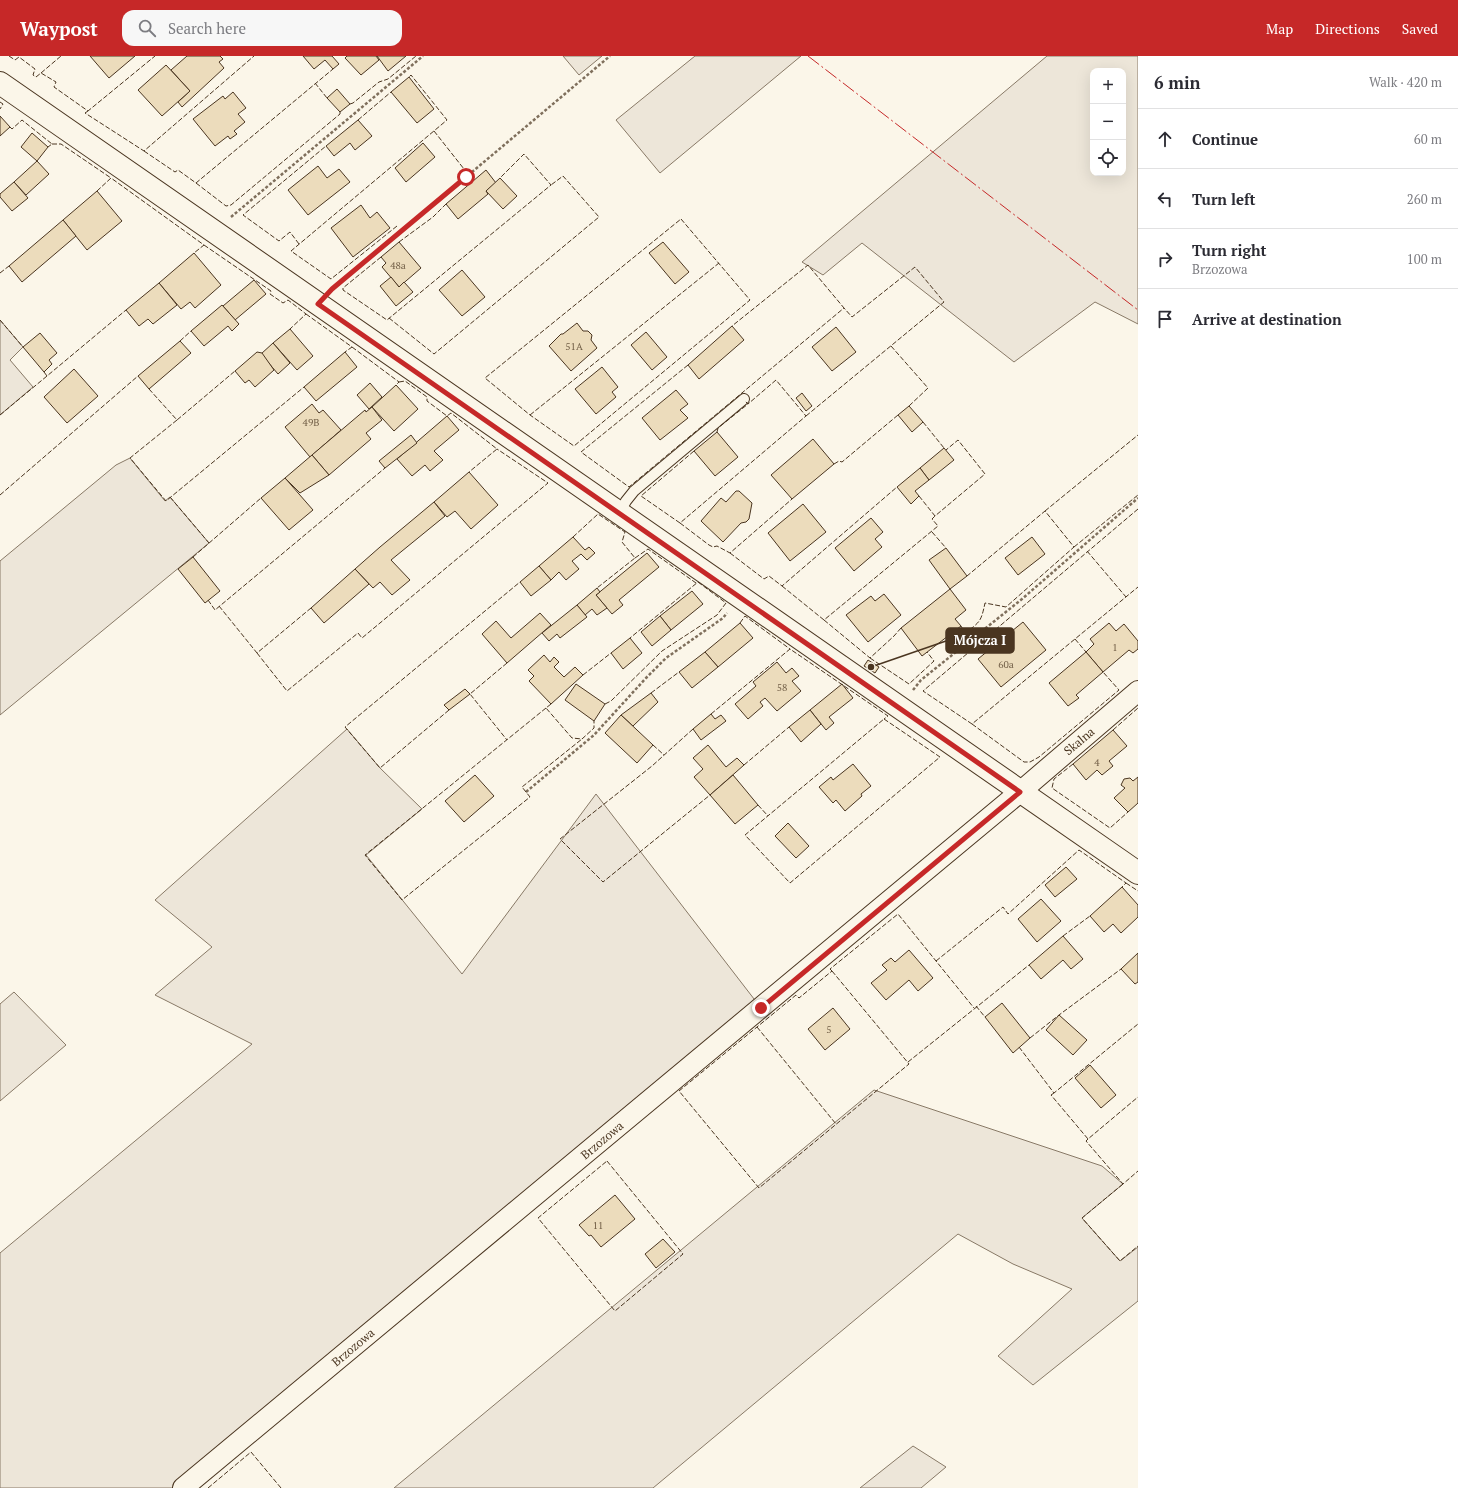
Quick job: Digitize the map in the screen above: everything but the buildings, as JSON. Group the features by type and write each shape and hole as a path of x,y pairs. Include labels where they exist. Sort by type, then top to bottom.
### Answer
{"street":[{"path":"0,83 1138,873"},
{"name":"Skalna","path":"1020,792 1138,691"},
{"name":"Brzozowa","path":"183,1488 1020,792"}],"lane":[{"path":"619,513 634,491 744,399"}],"path":[{"path":"213,231 423,56"},
{"path":"318,304 332,289 610,56"},
{"path":"898,707 921,680 1022,599 1138,498"},
{"path":"526,792 594,735 666,658 723,618 739,597"}],"shaded area":[{"path":"563,56 602,56 579,75"},
{"path":"695,56 801,56 660,173 616,120"},
{"path":"1047,56 1138,56 1138,324 1095,302 1014,362 862,243 823,275 802,262"},
{"path":"0,320 23,347 10,360 33,387 0,415"},
{"path":"130,458 165,501 170,497 209,543 0,715 0,561 116,465"},
{"path":"347,729 380,768 422,809 366,855 462,974 596,794 761,1008 183,1488 0,1488 0,1253 252,1044 155,995 212,947 155,900"},
{"path":"14,992 66,1045 0,1101 0,1004"},
{"path":"874,1090 1102,1166 1123,1184 1082,1218 1120,1261 1138,1247 1138,1301 1033,1385 998,1356 1072,1289 1013,1264 958,1234 653,1488 394,1488"},
{"path":"913,1446 946,1467 921,1488 860,1488"}],"fence":[{"path":"9,56 15,60 19,57 35,69 33,75 36,77 41,73 56,82 54,87 88,111 155,56"},
{"path":"41,73 61,56"},
{"path":"88,111 85,113 144,151 254,56"},
{"path":"350,104 379,82 388,79 416,56"},
{"path":"144,151 175,172 178,170 196,183 333,69"},
{"path":"397,226 331,279 291,251 447,120 411,75 409,77"},
{"path":"315,83 327,98"},
{"path":"358,120 391,92"},
{"path":"0,102 3,104 0,109"},
{"path":"196,183 226,206 231,205 340,114 340,112"},
{"path":"10,127 12,129 22,120 52,144 48,147"},
{"path":"434,131 464,169"},
{"path":"52,144 61,144 111,178"},
{"path":"299,244 290,232 279,241 243,215 326,146"},
{"path":"381,257 343,288 343,290 387,320 551,185 524,154 500,178"},
{"path":"389,318 434,354 599,217 563,176 551,185"},
{"path":"97,191 111,178 204,245 194,253"},
{"path":"399,242 433,217 446,204"},
{"path":"681,219 750,300 574,446 530,415 485,378 681,219"},
{"path":"204,245 271,291 270,294 283,303 288,300 306,314 290,329"},
{"path":"530,415 719,263"},
{"path":"688,365 581,452 629,487 844,308 808,265 732,326"},
{"path":"0,273 9,266"},
{"path":"806,416 944,302 915,267 852,317 844,308"},
{"path":"44,372 47,376 126,310"},
{"path":"306,314 352,347 345,352"},
{"path":"0,320 23,347"},
{"path":"180,341 191,331"},
{"path":"891,346 928,388 909,406"},
{"path":"352,347 399,382 396,385"},
{"path":"149,389 177,420 235,371"},
{"path":"0,415 47,376"},
{"path":"0,495 138,376"},
{"path":"694,451 641,496 680,523 806,416 776,380 748,404 745,401"},
{"path":"399,382 405,381 427,397 427,401 447,416 451,413 497,449 469,472"},
{"path":"177,420 130,458 166,501 304,387"},
{"path":"717,432 718,428 748,404"},
{"path":"834,464 839,461 842,462 898,415"},
{"path":"923,422 944,448"},
{"path":"1045,511 1138,435"},
{"path":"919,496 935,516 985,474 958,440 946,450"},
{"path":"257,653 287,691 358,633 362,638 548,483 497,449"},
{"path":"208,600 215,610 385,468"},
{"path":"730,553 764,579 769,576 782,586 897,487"},
{"path":"1074,547 1138,495"},
{"path":"170,497 209,543"},
{"path":"193,557 261,498"},
{"path":"680,523 709,545 713,547 717,546 730,553 792,499"},
{"path":"1138,509 923,691 972,724 1138,587"},
{"path":"961,626 965,633 977,624 981,618 985,603 1006,607 1074,547 1045,511 967,576"},
{"path":"573,537 598,514 625,532 622,542 635,558 597,588"},
{"path":"782,586 824,620 938,526 932,519 935,516"},
{"path":"932,532 946,548"},
{"path":"635,558 648,549 696,583"},
{"path":"1087,551 1126,597"},
{"path":"449,710 380,768 345,727 520,582"},
{"path":"605,704 611,701 662,651 717,615 726,603 698,582 630,638"},
{"path":"219,606 257,653 311,608"},
{"path":"740,623 745,616 790,649"},
{"path":"824,620 870,658 901,628"},
{"path":"1075,639 1086,652"},
{"path":"711,714 790,649 888,716 884,719"},
{"path":"870,658 909,684 934,661 927,652"},
{"path":"583,675 611,653"},
{"path":"507,663 470,694 507,740"},
{"path":"651,693 679,672"},
{"path":"972,724 1024,762 1030,762 1039,757 1119,690 1103,672"},
{"path":"551,704 546,708 572,738 582,739 594,728 594,721"},
{"path":"546,708 365,855 402,900 530,797 522,787 582,739"},
{"path":"1113,730 1138,708"},
{"path":"884,719 940,757 790,883 745,835 884,719"},
{"path":"744,765 789,727"},
{"path":"693,729 652,766 560,839 603,882 710,795"},
{"path":"653,745 664,755"},
{"path":"1073,764 1054,779 1052,788 1110,828 1128,812"},
{"path":"758,805 768,816"},
{"path":"936,961 1003,907 1008,914 1079,850 1126,883 1122,887"},
{"path":"1126,883 1138,891"},
{"path":"832,971 830,969 898,914 974,1008"},
{"path":"1063,936 1090,916"},
{"path":"908,1062 1029,965"},
{"path":"1030,1038 1121,969"},
{"path":"832,971 909,1064 759,1188 679,1091 796,995 799,998 832,971"},
{"path":"976,1006 985,1017"},
{"path":"1019,1047 1054,1093 1138,1024"},
{"path":"757,1027 836,1124"},
{"path":"1054,1093 1051,1095 1088,1139 1138,1097"},
{"path":"1088,1139 1086,1141 1123,1184 1138,1171"},
{"path":"607,1161 683,1254 615,1311 538,1218 607,1161"},
{"path":"1123,1184 1082,1218 1120,1261 1138,1246"},
{"path":"208,1488 251,1452 281,1488"}],"power":[{"path":"808,56 1138,310"}],"place":[{"name":"Mójcza I","path":"871,667"}],"route":[{"path":"466,177 332,289 318,304 1020,792 761,1008"}]}
